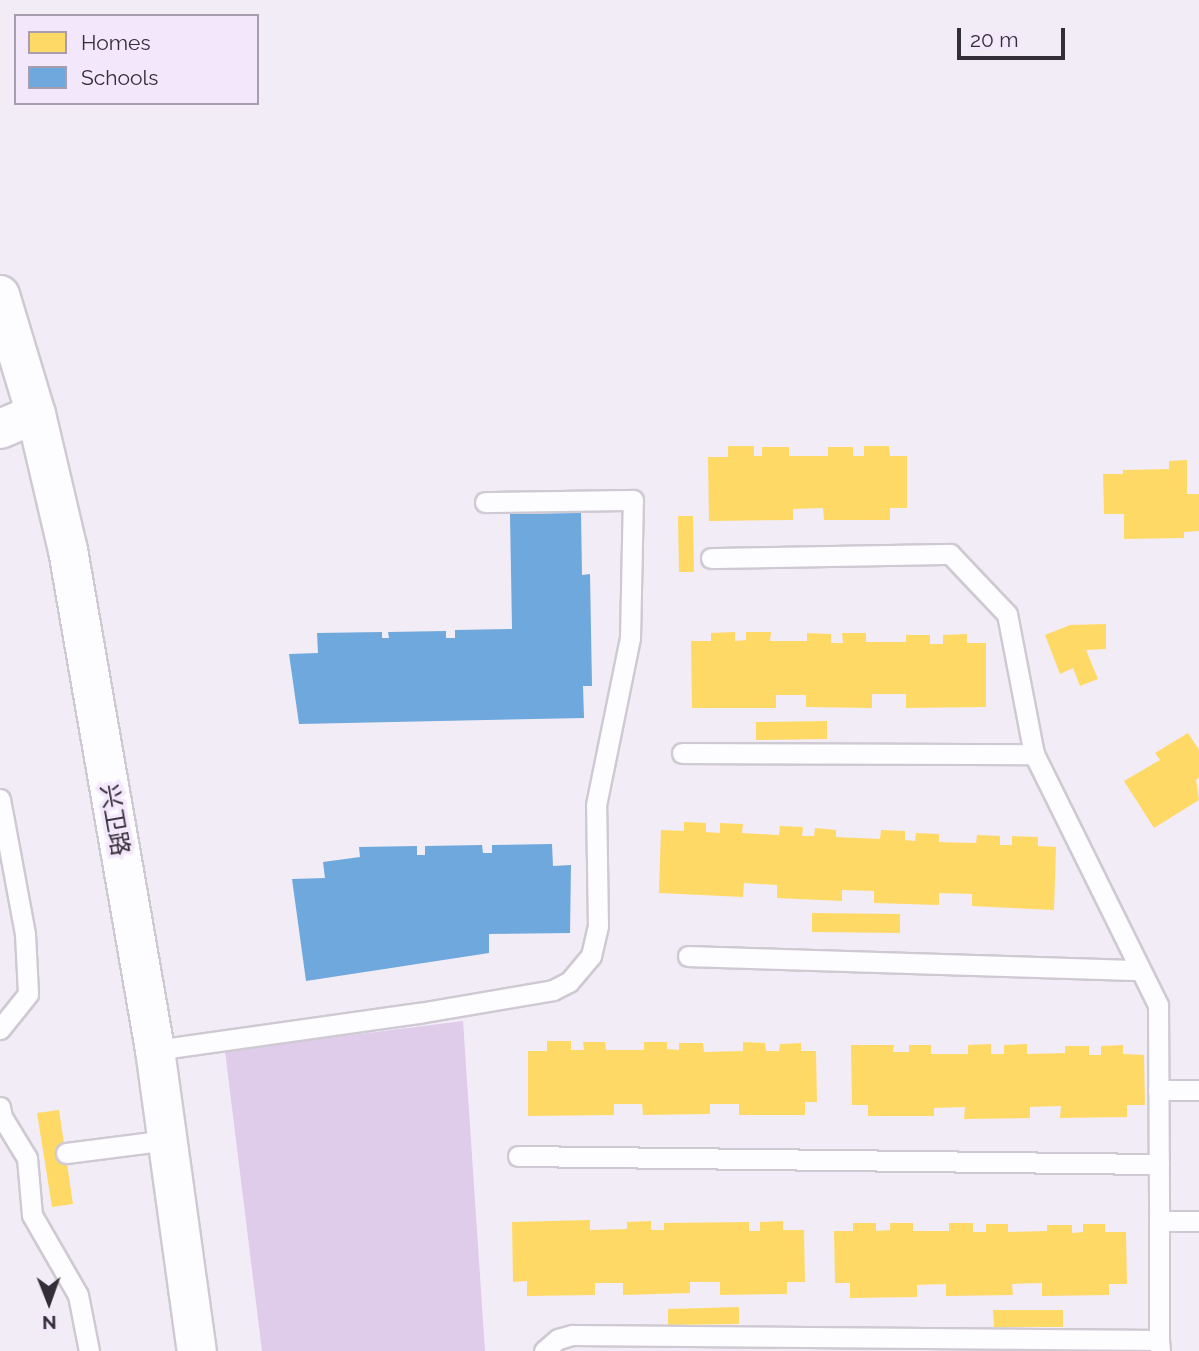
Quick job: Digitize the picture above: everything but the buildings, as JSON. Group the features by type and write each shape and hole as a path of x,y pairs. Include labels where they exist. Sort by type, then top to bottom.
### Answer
{"street":[{"name":"兴卫路","path":"0,295 36,414 68,550 155,1050 197,1351"},
{"path":"0,429 36,414"}],"lane":[{"path":"155,1050 419,1013 553,990 569,982 591,956 598,926 596,804 630,638 633,500 485,502"},
{"path":"544,1351 558,1339 572,1335 1160,1346 1158,1005 1034,754 1007,614 950,554 711,558"},
{"path":"682,753 1034,754"},
{"path":"0,799 25,934 28,994 0,1029"},
{"path":"688,956 1140,970"},
{"path":"1158,1090 1199,1090"},
{"path":"1,1114 36,1157 32,1215 78,1295 89,1351"},
{"path":"66,1153 167,1140"},
{"path":"518,1156 1159,1164"},
{"path":"1160,1221 1199,1221"}],"shaded area":[{"path":"463,1021 485,1351 262,1351 225,1051"}]}
